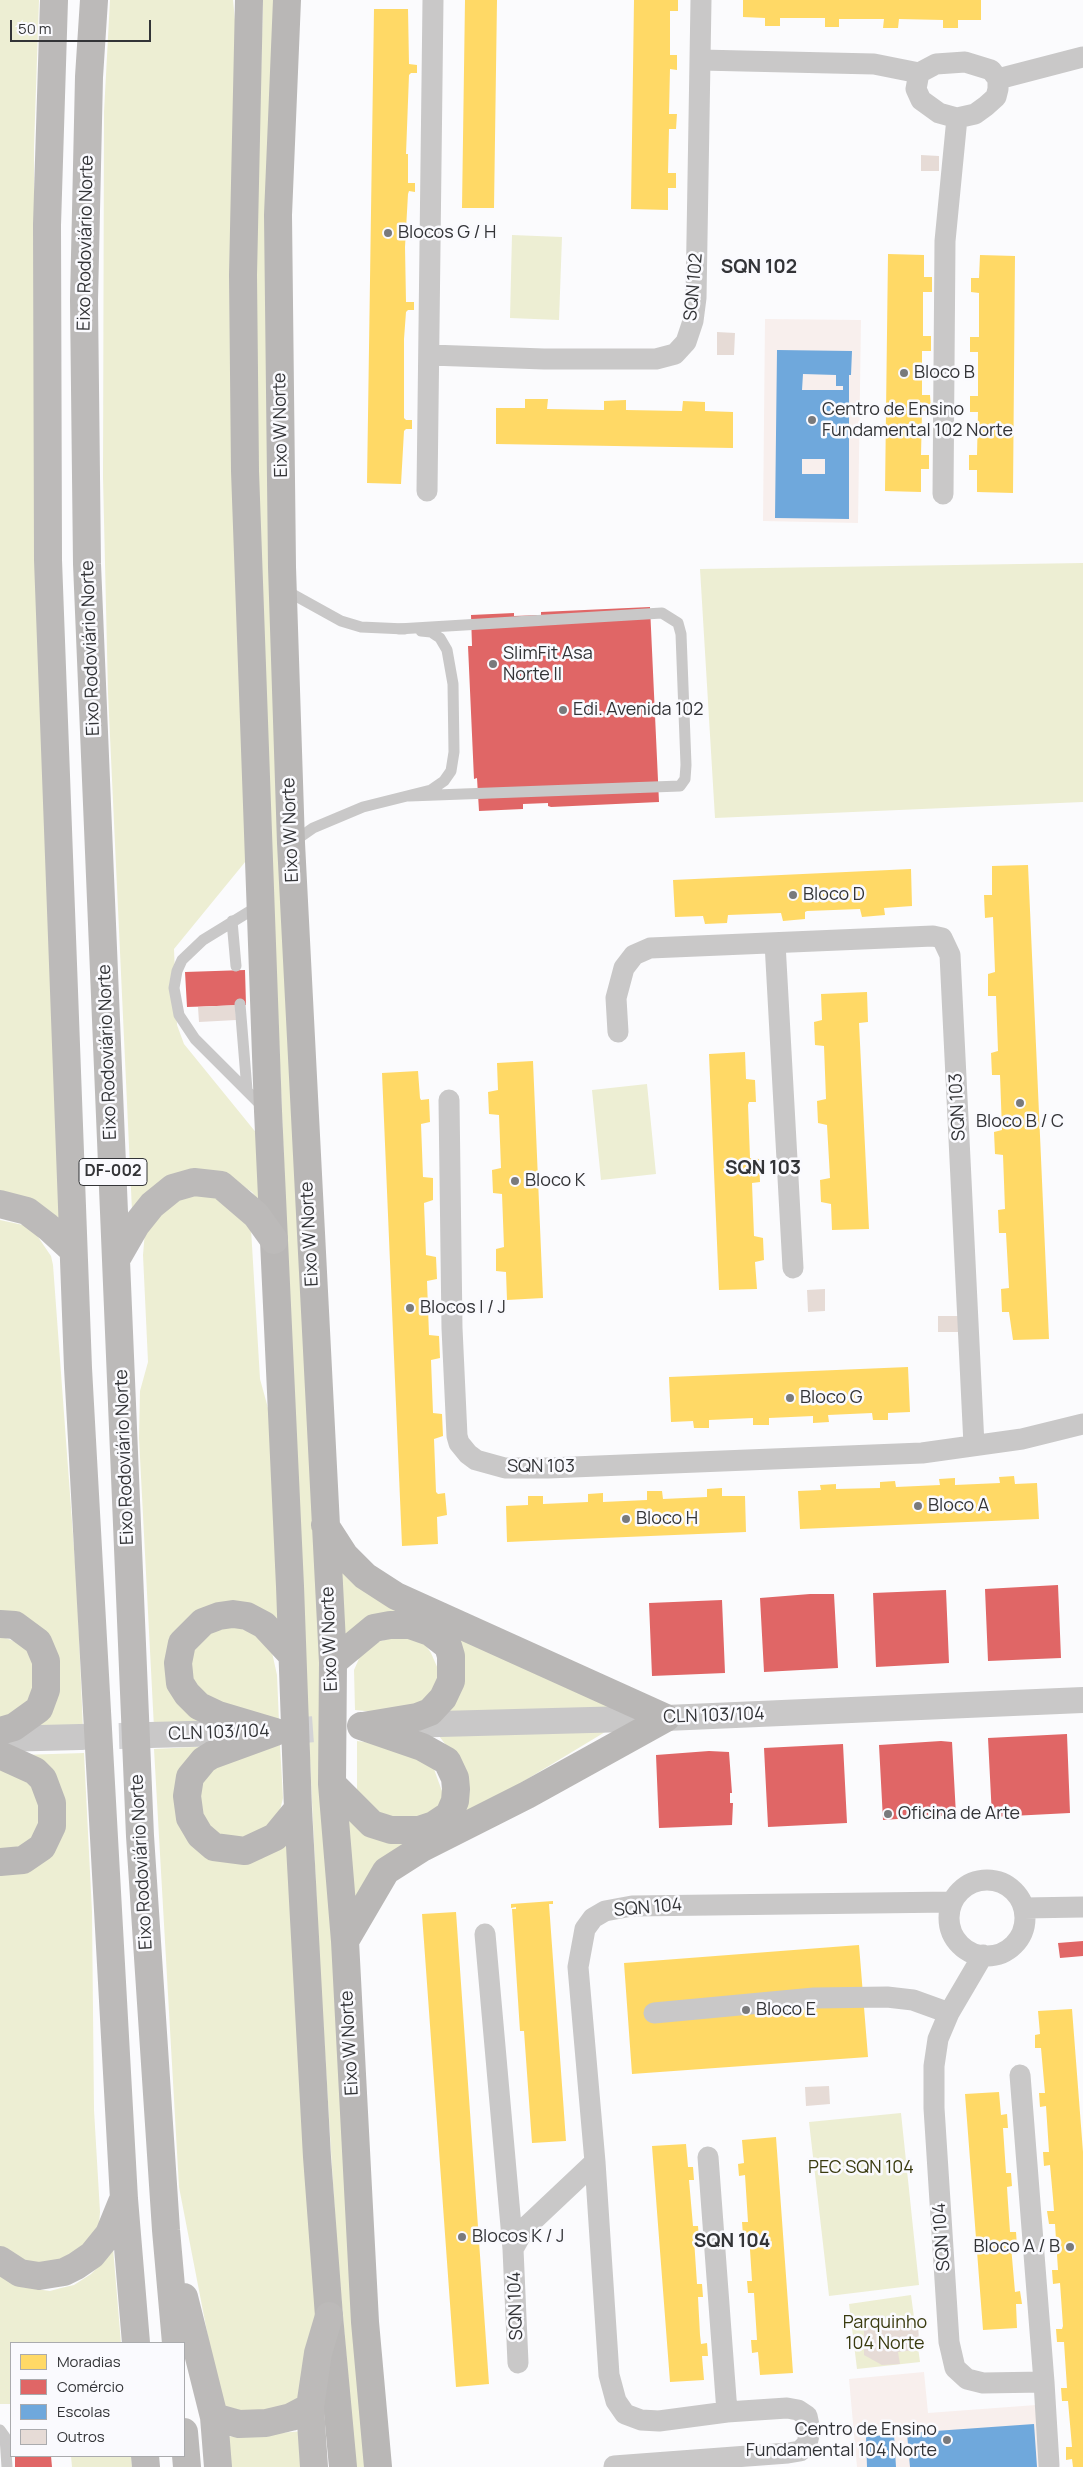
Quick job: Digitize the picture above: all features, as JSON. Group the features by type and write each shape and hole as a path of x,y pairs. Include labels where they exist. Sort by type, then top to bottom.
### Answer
{"highway":[{"name":"Eixo Rodoviário Norte","path":"54,0 47,225 48,560 73,1250 124,2199 136,2342"},
{"name":"Eixo Rodoviário Norte","path":"94,0 89,77 84,300 87,564 140,1836 166,2230 176,2342"},
{"path":"117,1258 136,1226 152,1205 173,1188 194,1182 221,1185 256,1215 274,1240"},
{"path":"0,1204 27,1211 73,1250"},
{"path":"0,2260 20,2273 39,2276 64,2272 92,2255 109,2234 124,2199"},
{"path":"166,2230 214,2417 218,2467"},
{"path":"314,2467 310,2407 318,2353 329,2316"},
{"path":"214,2417 239,2424 266,2423 291,2418 310,2407"},
{"path":"185,2444 187,2467"}],"main road":[{"name":"Eixo W Norte","path":"249,0 243,275 245,471 268,1111 290,1586 298,1809 329,2316 343,2467"},
{"name":"Eixo W Norte","path":"287,0 278,215 283,588 291,843 324,1524 333,1662 332,1784 345,1941 365,2322 378,2467"},
{"path":"324,1524 345,1556 364,1576 396,1596 666,1718"},
{"path":"281,1732 218,1715 199,1706 186,1694 180,1683 178,1663 182,1643 203,1622 219,1616 233,1614 247,1616 264,1625 291,1654"},
{"path":"0,1624 15,1625 38,1642 46,1661 46,1690 39,1709 14,1727 0,1731"},
{"path":"333,1662 374,1628 390,1625 410,1625 430,1632 448,1646 452,1656 452,1681 443,1698 430,1712 417,1716 353,1726"},
{"path":"345,1941 386,1871 422,1848 527,1795 666,1718"},
{"path":"332,1784 372,1824 391,1830 419,1830 434,1825 449,1815 455,1801 455,1778 448,1761 422,1747 353,1726"},
{"path":"281,1732 204,1760 190,1778 188,1796 190,1818 200,1835 214,1847 245,1851 275,1837 298,1809"},
{"path":"0,1756 35,1771 43,1779 52,1803 52,1826 42,1848 23,1860 0,1862"}],"street":[{"name":"SQN 102","path":"430,355 544,359 656,359 675,354 686,342 694,321 696,298 701,0"},
{"path":"427,491 433,3"},
{"path":"998,79 1083,57"},
{"path":"700,60 874,64 919,72 936,64 965,62 992,70 998,79 996,97 975,114 957,118 939,114 921,100 916,89 919,72"},
{"path":"1044,67 1083,62"},
{"path":"943,494 945,241 957,118"},
{"name":"SQN 103","path":"618,1032 616,998 624,968 634,955 650,948 933,936 942,938 947,944 950,955 974,1445"},
{"path":"775,942 793,1268"},
{"name":"SQN 103","path":"449,1100 452,1328 457,1436 459,1443 468,1454 484,1463 505,1468 548,1468 922,1453 1022,1439 1080,1425"},
{"name":"CLN 103/104","path":"353,1726 666,1718 1083,1700"},
{"name":"CLN 103/104","path":"150,1735 281,1732"},
{"path":"0,1739 80,1737"},
{"path":"980,1880 992,1880 1004,1884 1014,1891 1024,1908 1024,1924 1021,1934 1006,1951 983,1955 972,1952 962,1946 954,1936 950,1925 949,1914 952,1902 959,1892 969,1884 980,1880"},
{"name":"SQN 104","path":"614,2466 800,2451 807,2444 810,2430 807,2416 798,2410 787,2408 727,2412 659,2421 641,2420 625,2414 616,2401 609,2375 595,2162 578,1967 585,1929 593,1918 605,1911 632,1906 952,1902"},
{"path":"1024,1908 1083,1907"},
{"name":"SQN 104","path":"485,1934 514,2249 518,2363"},
{"name":"SQN 104","path":"983,1955 949,2013 938,2039 934,2066 934,2108 949,2342 955,2368 967,2379 983,2383 1044,2382"},
{"path":"654,2013 814,1998 878,1997 913,2000 949,2013"},
{"path":"1020,2075 1049,2465"},
{"path":"708,2157 727,2412"},
{"name":"SQN 104","path":"514,2249 525,2228 595,2162"}],"lane":[{"path":"283,588 341,620 362,627 431,632 440,638 447,650 453,684 454,752 451,771 444,781 431,790 363,806 333,818 291,843"},
{"path":"398,629 662,613 678,623 681,634 686,765 685,779 680,786 409,796"},
{"path":"261,904 203,940 182,960 177,971 174,997 179,1015 195,1039 268,1111"},
{"path":"232,921 236,966"},
{"path":"240,1004 247,1090"},
{"path":"0,2430 5,2437 7,2467"}],"shaded area":[{"name":"Centro de Ensino Fundamental 102 Norte","path":"765,319 861,320 858,523 763,521"},
{"name":"Centro de Ensino Fundamental 104 Norte","path":"924,2372 928,2413 1036,2405 1041,2467 857,2467 849,2379"}],"green space":[{"path":"0,0 39,0 34,147 35,559 62,1234 0,1199"},
{"path":"110,0 233,0 239,61 250,856 174,949 177,1025 184,1044 258,1135 265,1209 252,1192 233,1180 132,1211 108,693 103,477 104,112"},
{"path":"263,0 276,0 272,110 369,2467 356,2467 337,2249 320,1972 296,1462 259,545 256,250"},
{"path":"512,235 562,237 559,320 510,318"},
{"path":"1083,563 1083,802 715,818 700,569"},
{"path":"647,1084 656,1174 601,1180 592,1090"},
{"path":"194,1193 220,1196 251,1229 260,1379 271,1419 282,1635 253,1613 179,1645 206,1722 154,1728 139,1438 140,1391 148,1362 143,1255 145,1231 167,1203"},
{"path":"0,1220 23,1225 36,1234 51,1256 53,1265 77,1589 83,1730 24,1733 57,1683 0,1620"},
{"path":"336,1556 615,1708 428,1717 447,1698 432,1628 341,1651"},
{"path":"233,1625 265,1639 271,1648 277,1675 279,1722 223,1711 192,1686 192,1652 206,1634"},
{"path":"379,1635 420,1637 431,1653 438,1669 439,1681 432,1701 385,1713 355,1710 354,1670 365,1645"},
{"path":"0,1636 30,1647 38,1696 0,1724"},
{"path":"610,1729 438,1833 352,1913 348,1805 353,1815 442,1824 452,1753 439,1736"},
{"path":"357,1741 380,1744 425,1757 434,1769 443,1794 442,1805 418,1822 378,1814 357,1792"},
{"path":"280,1745 283,1798 277,1823 244,1844 205,1829 196,1789 210,1768 246,1754"},
{"path":"214,1746 191,1768 200,1845 288,1831 319,2300 302,2395 285,2411 228,2412 220,2399 179,2187 154,1749"},
{"path":"84,1753 92,1912 94,2110 100,2212 99,2224 88,2249 42,2270 0,2249 0,1871 58,1833 20,1755"},
{"path":"0,1768 23,1772 44,1797 35,1842 0,1854"},
{"name":"PEC SQN 104","path":"901,2113 919,2285 829,2296 809,2122"},
{"path":"113,2248 121,2342 10,2342 10,2404 0,2404 0,2276 22,2287 50,2291 74,2285 91,2274 105,2260"},
{"name":"Parquinho 104 Norte","path":"911,2295 920,2362 857,2369 849,2304"},
{"path":"305,2431 307,2467 225,2467 223,2437"},
{"path":"71,2457 131,2457 132,2467 72,2467"}],"building: Moradias":[{"path":"465,0 497,0 494,208 462,208"},
{"path":"634,0 678,0 678,11 670,11 670,55 677,55 677,70 670,69 669,114 677,114 676,129 669,129 668,173 676,173 676,188 668,188 668,210 631,209"},
{"path":"743,0 981,0 981,20 958,20 958,28 943,28 943,20 899,19 898,28 883,28 884,19 839,19 839,27 825,27 825,18 780,18 780,26 765,26 765,18 743,17"},
{"name":"Blocos G / H","path":"374,9 408,9 409,64 417,65 417,73 409,75 406,154 408,154 408,183 415,183 415,192 409,191 408,194 405,247 406,302 414,302 414,310 406,312 404,418 412,420 412,429 404,431 401,484 367,483"},
{"name":"Bloco B","path":"888,254 924,255 924,277 932,277 932,292 923,292 923,336 931,336 931,351 922,351 922,395 930,395 931,410 922,411 921,455 929,455 929,469 921,469 921,492 885,491"},
{"path":"980,255 1015,256 1013,493 977,492 977,470 969,470 969,455 977,455 978,412 970,412 970,396 978,396 978,352 970,352 970,337 979,337 979,293 971,292 971,278 979,278"},
{"path":"525,399 548,399 547,409 604,410 604,401 626,400 626,410 682,411 683,401 705,402 705,411 733,412 733,448 496,444 496,408 525,408"},
{"name":"Bloco B / C","path":"1028,865 1049,1339 1013,1340 1009,1312 1002,1312 1001,1289 1009,1288 1006,1233 999,1233 998,1210 1005,1209 1003,1155 995,1154 994,1132 1002,1130 1000,1075 992,1075 991,1053 998,1051 996,996 988,996 988,974 995,972 993,917 985,918 984,895 992,895 992,866"},
{"name":"Bloco D","path":"911,869 912,906 884,908 885,915 862,917 860,909 807,911 805,912 805,919 783,921 781,913 728,915 727,923 705,924 703,916 675,917 673,880"},
{"path":"867,992 868,1022 859,1023 869,1229 832,1230 831,1204 821,1202 820,1180 830,1178 827,1125 818,1123 817,1101 826,1099 824,1046 815,1045 814,1022 822,1020 821,994"},
{"path":"745,1052 746,1079 755,1080 756,1102 749,1102 748,1105 750,1158 759,1159 760,1182 752,1183 754,1236 763,1238 764,1260 755,1262 757,1289 719,1290 709,1054"},
{"name":"Bloco K","path":"533,1061 543,1298 507,1300 506,1272 496,1271 496,1249 504,1247 502,1194 493,1193 492,1170 501,1168 499,1115 489,1114 488,1092 498,1090 497,1063"},
{"name":"Blocos I / J","path":"418,1071 420,1098 421,1100 429,1099 430,1122 421,1124 423,1177 433,1178 433,1200 424,1203 426,1255 436,1257 437,1279 427,1281 429,1335 439,1336 440,1358 431,1360 433,1413 442,1414 443,1436 434,1439 436,1492 438,1494 445,1493 447,1515 437,1517 438,1544 402,1546 382,1073"},
{"name":"Bloco G","path":"908,1367 910,1412 888,1413 888,1420 873,1420 872,1413 828,1415 829,1422 813,1423 813,1416 769,1418 769,1425 753,1425 753,1418 709,1420 709,1428 694,1428 693,1421 671,1422 669,1377"},
{"name":"Bloco A","path":"1014,1476 1015,1484 1037,1483 1039,1519 800,1529 798,1491 821,1490 820,1485 836,1484 836,1489 880,1488 880,1482 895,1481 896,1487 940,1485 939,1479 955,1478 955,1485 1000,1483 999,1477"},
{"name":"Bloco H","path":"722,1488 722,1496 745,1496 746,1532 507,1542 506,1506 528,1505 528,1496 543,1496 543,1504 588,1502 588,1494 603,1493 603,1502 647,1500 647,1491 662,1491 663,1499 707,1497 707,1489"},
{"path":"553,1901 553,1904 549,1904 566,2141 532,2143 524,2031 520,2031 512,1909 516,1909 516,1907 511,1908 511,1904"},
{"name":"Blocos K / J","path":"456,1912 489,2384 456,2387 422,1914"},
{"name":"Bloco E","path":"859,1945 868,2057 632,2074 624,1963"},
{"name":"Bloco A / B","path":"1072,2009 1083,2152 1083,2467 1073,2467 1072,2459 1066,2460 1066,2447 1072,2447 1068,2401 1062,2401 1061,2388 1067,2388 1064,2342 1057,2342 1056,2329 1062,2329 1063,2326 1060,2283 1053,2284 1052,2270 1058,2270 1055,2224 1049,2224 1047,2211 1054,2211 1050,2165 1044,2166 1043,2152 1049,2152 1046,2106 1040,2107 1039,2093 1045,2093 1041,2048 1035,2048 1035,2035 1040,2034 1038,2011"},
{"path":"999,2092 1001,2115 1007,2114 1008,2128 1003,2128 1006,2173 1011,2173 1012,2186 1007,2187 1010,2232 1016,2232 1017,2246 1011,2246 1015,2292 1020,2291 1022,2304 1016,2304 1017,2328 983,2330 965,2094"},
{"path":"776,2137 793,2373 760,2375 758,2352 752,2353 751,2340 757,2340 754,2293 748,2293 747,2281 752,2281 749,2234 743,2235 742,2222 748,2222 745,2175 739,2176 738,2164 744,2163 742,2140"},
{"path":"686,2144 688,2167 693,2167 694,2180 689,2180 693,2226 698,2226 699,2238 694,2239 697,2284 702,2284 703,2297 698,2297 700,2335 701,2344 707,2343 708,2356 702,2356 704,2380 670,2382 652,2146"}],"building: Comércio":[{"name":"Edi. Avenida 102","path":"650,607 659,802 551,807 548,806 548,803 523,804 523,809 479,811 477,778 474,779 468,646 472,646 471,615 514,613 514,616 541,615 541,612"},
{"path":"245,970 246,1005 187,1007 185,972"},
{"path":"1058,1585 1061,1658 988,1661 985,1589"},
{"path":"946,1590 949,1663 876,1667 873,1593"},
{"path":"834,1594 838,1668 764,1672 760,1598"},
{"path":"722,1600 725,1673 652,1676 649,1603"},
{"path":"1067,1734 1070,1813 992,1817 988,1738"},
{"path":"952,1742 956,1815 883,1820 879,1745"},
{"path":"843,1744 847,1823 768,1827 764,1748"},
{"path":"709,1751 729,1752 732,1793 730,1793 730,1803 733,1803 732,1825 659,1828 656,1755"},
{"path":"1083,1941 1083,1956 1060,1958 1058,1943"},
{"path":"15,2457 51,2457 52,2467 15,2467"}],"building: Escolas":[{"path":"777,350 852,351 851,375 849,375 849,519 775,518","holes":["803,374 836,375 836,386 843,386 843,390 802,390","802,459 825,459 825,474 802,474"]},
{"path":"1034,2424 1037,2467 910,2467 907,2433"},
{"path":"894,2434 896,2467 867,2467 866,2437"}],"building: Outros":[{"path":"921,155 939,156 939,171 921,171"},
{"path":"717,332 735,333 734,355 717,355"},
{"path":"235,1005 236,1020 199,1022 198,1007"},
{"path":"825,1289 825,1311 808,1312 807,1290"},
{"path":"938,1316 959,1316 959,1332 938,1332"},
{"path":"829,2086 830,2104 806,2106 805,2087"},
{"path":"918,2322 919,2343 915,2344 915,2350 898,2352 900,2364 882,2365 864,2355 864,2325 886,2327 887,2324"}],"tunnel":[{"path":"287,1731 344,1727"},
{"path":"80,1737 150,1735"}],"place":[{"name":"Blocos G / H","path":"388,233"},
{"name":"Bloco B","path":"904,373"},
{"name":"Centro de Ensino Fundamental 102 Norte","path":"812,420"},
{"name":"SlimFit Asa Norte II","path":"493,664"},
{"name":"Edi. Avenida 102","path":"563,710"},
{"name":"Bloco D","path":"793,895"},
{"name":"Bloco B / C","path":"1020,1103"},
{"name":"Bloco K","path":"515,1181"},
{"name":"Blocos I / J","path":"410,1308"},
{"name":"Bloco G","path":"790,1398"},
{"name":"Bloco A","path":"918,1506"},
{"name":"Bloco H","path":"626,1519"},
{"name":"Oficina de Arte","path":"888,1814"},
{"name":"Bloco E","path":"746,2010"},
{"name":"Blocos K / J","path":"462,2237"},
{"name":"Bloco A / B","path":"1070,2247"},
{"name":"Centro de Ensino Fundamental 104 Norte","path":"947,2440"}],"district":[{"name":"SQN 102","path":"759,268"},
{"name":"SQN 103","path":"763,1169"},
{"name":"SQN 104","path":"732,2242"}]}
